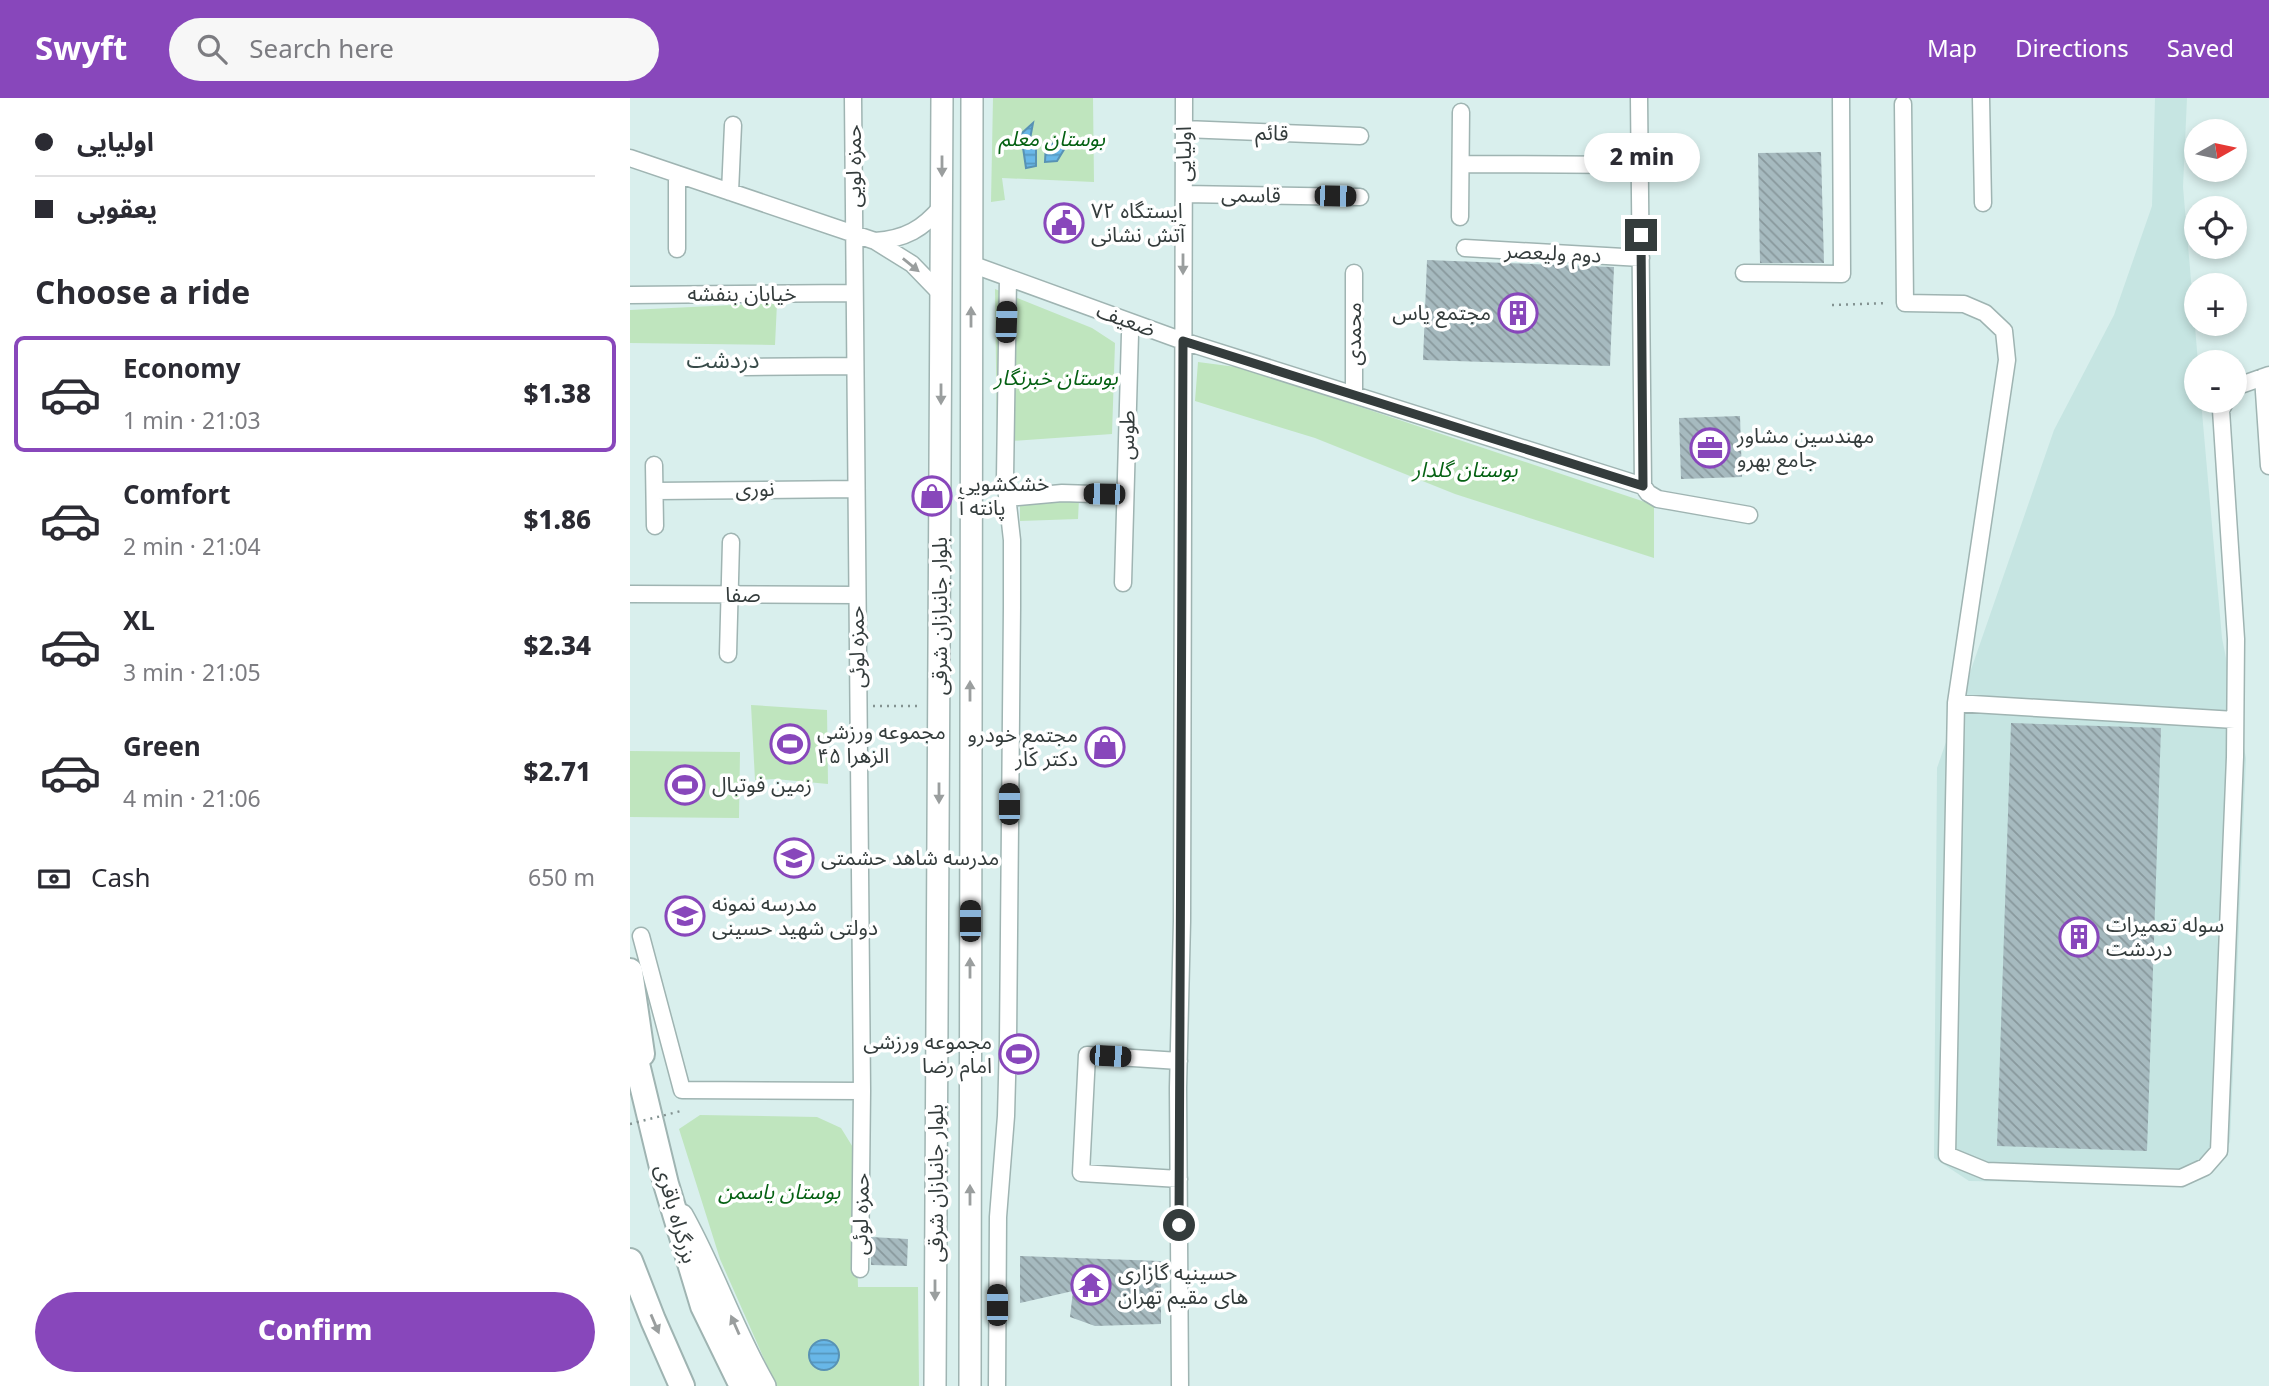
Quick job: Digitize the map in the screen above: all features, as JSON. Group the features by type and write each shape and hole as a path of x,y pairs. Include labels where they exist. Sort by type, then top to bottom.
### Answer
{"highway":[{"path":"630,971 642,1042 644,1093"},
{"name":"بزرگراه باقری","path":"630,1035 666,1184 703,1306 742,1386"},
{"path":"630,1261 682,1386"}],"main road":[{"name":"بلوار جانبازان شرقی","path":"935,1386 942,98"},
{"name":"بلوار جانبازان شرقی","path":"970,1386 972,98"},
{"path":"666,1184 702,1250 752,1365 765,1386"}],"street":[{"name":"حمزه لویی","path":"853,98 854,234"},
{"name":"اولیایی","path":"1180,1386 1175,751 1183,341 1184,98"},
{"path":"1639,98 1643,486"},
{"path":"1744,273 1842,274 1840,98"},
{"path":"1981,98 1983,203"},
{"path":"1903,104 1905,303 1964,304 1985,313 2004,331 2007,360 1956,704 1947,1154 1986,1171 2181,1178 2205,1167 2219,1151 2236,639 2221,413"},
{"path":"1460,217 1461,112"},
{"path":"730,192 733,125"},
{"name":"قائم","path":"1184,129 1360,136"},
{"path":"630,158 875,241 912,264 942,295"},
{"path":"1461,164 1640,165"},
{"path":"677,174 677,249"},
{"name":"قاسمی","path":"1184,194 1360,197"},
{"path":"875,241 895,240 914,233 942,206"},
{"name":"حمزه لوئی","path":"854,234 862,1091 860,1269"},
{"name":"دوم ولیعصر","path":"1465,248 1641,258"},
{"name":"ضعیف","path":"971,264 1183,341 1643,486 1658,499 1749,515"},
{"name":"محمدی","path":"1354,273 1354,395"},
{"path":"997,1386 998,1217 1006,1116 1014,745 1012,553 1005,478 1008,278"},
{"name":"خیابان بنفشه","path":"630,295 854,293"},
{"name":"طوس","path":"1123,583 1129,334"},
{"path":"746,367 855,366"},
{"path":"2247,383 2267,377 2269,466"},
{"path":"653,465 655,526"},
{"name":"نوری","path":"655,491 856,489"},
{"path":"1007,498 1062,493 1125,495"},
{"path":"728,654 731,542"},
{"name":"صفا","path":"630,594 857,595"},
{"path":"1956,704 2235,720"},
{"path":"641,936 682,1090 862,1091"},
{"path":"1179,1061 1087,1055 1081,1173 1179,1179"}],"path":[{"path":"1832,305 1905,303"},
{"path":"858,706 939,706"},
{"path":"630,1124 681,1111"}],"shaded area":[{"path":"2155,98 2187,98 2184,119 2184,259 2189,259 2190,273 2184,273 2184,336 2196,336 2197,350 2184,350 2184,413 2202,413 2222,638 2246,758 2230,1142 2213,1170 2182,1185 1969,1181 1934,1158 1937,768 2054,430 2114,315 2152,206"}],"green space":[{"name":"بوستان معلم","path":"993,98 1093,98 1094,182 1002,178 1005,200 991,202"},
{"name":"بوستان خبرنگار","path":"995,289 1092,328 1115,343 1112,434 997,442"},
{"path":"777,303 775,345 630,343 630,310"},
{"name":"بوستان گلدار","path":"1198,362 1244,368 1654,505 1654,558 1455,494 1315,438 1195,401"},
{"path":"1079,499 1078,519 1020,521 1020,502"},
{"name":"مجموعه ورزشی الزهرا ۴۵","path":"751,705 827,710 828,784 755,780"},
{"name":"زمین فوتبال","path":"630,751 740,752 739,818 630,817"},
{"name":"بوستان یاسمن","path":"700,1115 817,1117 841,1128 854,1149 858,1287 918,1287 919,1386 776,1386 720,1259 679,1129"}],"water":[{"path":"1033,123 1030,139 1036,145 1036,166 1026,168 1021,134"},
{"path":"1057,141 1068,143 1057,161 1045,162 1046,143 1056,144"},
{"path":"824,1340 834,1345 839,1355 834,1365 824,1370 814,1365 809,1355 814,1345"}],"building":[{"path":"1821,152 1824,263 1760,263 1758,153"},
{"name":"مجتمع یاس","path":"1427,260 1614,267 1610,366 1423,360"},
{"name":"مهندسین مشاور جامع بهرو","path":"1740,416 1742,477 1681,479 1679,418"},
{"name":"سوله تعمیرات دردشت","path":"2011,723 2161,728 2147,1151 1997,1146"},
{"path":"871,1237 908,1239 907,1266 871,1265"},
{"name":"حسینیه گازاری های مقیم تهران","path":"1020,1256 1161,1261 1161,1324 1095,1326 1070,1317 1073,1291 1020,1303"}],"place":[{"name":"ایستگاه ۷۲ آتش نشانی","path":"1064,223"},
{"name":"مجتمع یاس","path":"1518,313"},
{"name":"مهندسین مشاور جامع بهرو","path":"1710,448"},
{"name":"خشکشویی پانته آ","path":"932,496"},
{"name":"مجموعه ورزشی الزهرا ۴۵","path":"790,744"},
{"name":"مجتمع خودرو دکتر کار","path":"1105,747"},
{"name":"زمین فوتبال","path":"685,785"},
{"name":"مدرسه شاهد حشمتی","path":"794,858"},
{"name":"مدرسه نمونه دولتی شهید حسینی","path":"685,916"},
{"name":"سوله تعمیرات دردشت","path":"2079,937"},
{"name":"مجموعه ورزشی امام رضا","path":"1019,1054"},
{"name":"حسینیه گازاری های مقیم تهران","path":"1091,1285"}],"district":[{"name":"دردشت","path":"723,360"}],"route":[{"path":"1179,1225 1183,341 1643,486 1641,235"}]}
